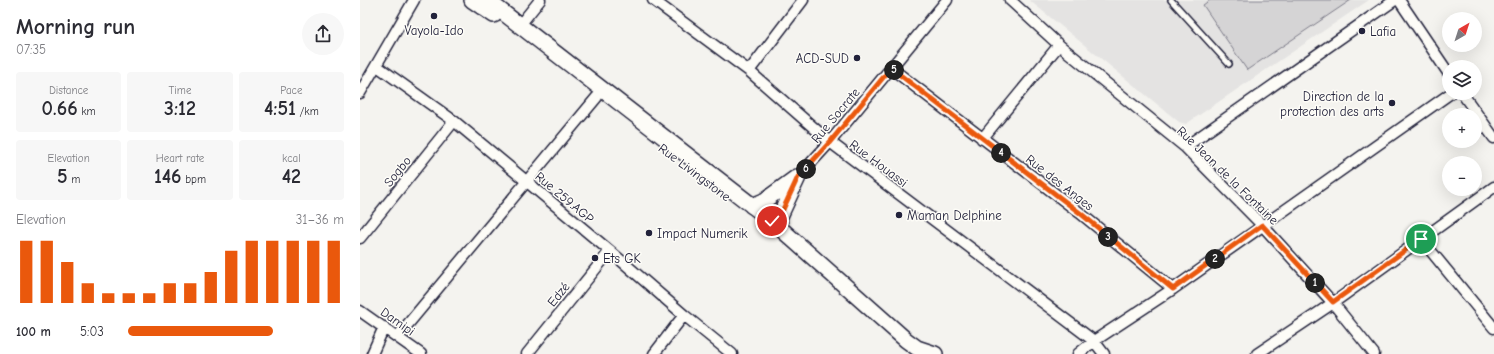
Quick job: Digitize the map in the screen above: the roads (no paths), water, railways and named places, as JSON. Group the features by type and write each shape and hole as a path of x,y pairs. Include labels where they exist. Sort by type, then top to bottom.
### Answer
{"street":[{"path":"360,93 414,0"},
{"name":"Rue Livingstone","path":"472,0 517,28"},
{"name":"Rue Livingstone","path":"487,0 517,28 600,94 773,225"},
{"path":"517,28 540,0"},
{"name":"Rue Houassi","path":"653,0 749,71 830,142 1094,341 1104,354"},
{"path":"749,71 803,0"},
{"name":"Rue Socrate","path":"798,177 830,142 945,0"},
{"name":"Rue Jean de la Fontaine","path":"1010,0 1059,45 1185,147 1262,225 1333,302 1374,354"},
{"path":"1185,147 1395,0"},
{"path":"1399,0 1442,64"},
{"path":"982,139 1059,45"},
{"name":"Rue 259.AGP","path":"377,66 454,121 732,354"},
{"name":"Rue des Anges","path":"891,68 1080,213 1173,289"},
{"path":"398,336 600,94"},
{"name":"Rue Livingstone","path":"600,94 752,206 872,311 913,352"},
{"path":"1078,354 1094,341 1173,289 1442,99"},
{"path":"1467,100 1494,138"},
{"name":"Sogbo","path":"360,238 454,121"},
{"path":"752,206 764,201 798,177"},
{"path":"773,225 779,218 798,177"},
{"path":"1257,354 1333,302 1494,187"},
{"path":"1421,239 1494,328"},
{"name":"Edzé","path":"527,354 610,251"},
{"name":"Damipi","path":"360,311 398,336 421,354"},
{"path":"654,354 684,315"},
{"path":"372,354 384,327"},
{"path":"913,352 935,354"}],"lane":[{"path":"1171,0 1229,64"}],"place":[{"name":"Vayola-Ido","path":"434,16"},
{"name":"Lafia","path":"1362,31"},
{"name":"ACD-SUD","path":"857,58"},
{"name":"Direction de la protection des arts","path":"1392,103"},
{"name":"Maman Delphine","path":"899,215"},
{"name":"Impact Numerik","path":"649,233"},
{"name":"Ets GK","path":"595,258"}]}
